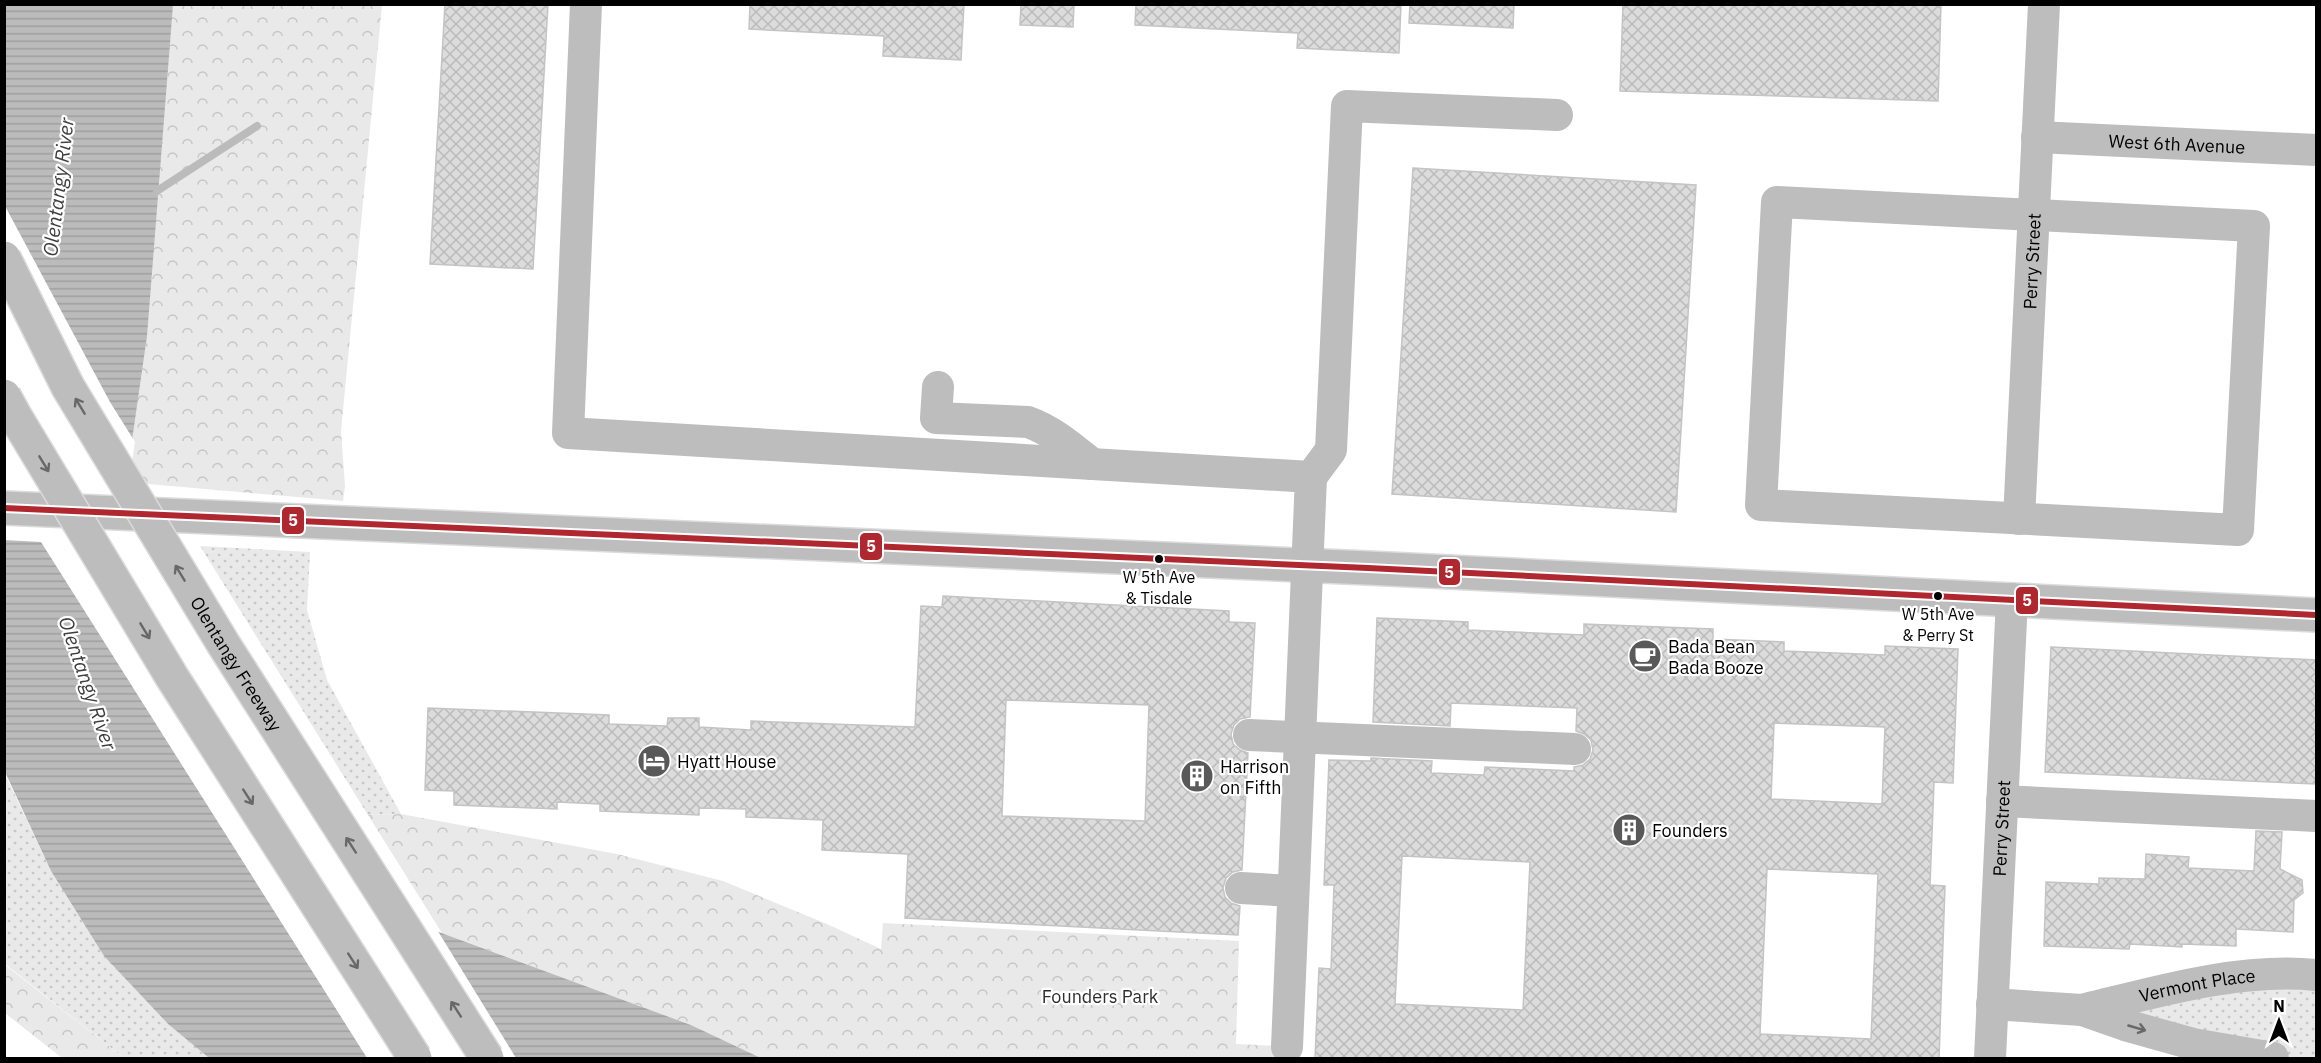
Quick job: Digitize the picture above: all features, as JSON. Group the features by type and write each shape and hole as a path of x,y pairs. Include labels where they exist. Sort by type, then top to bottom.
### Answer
{"main road":[{"name":"Olentangy Freeway","path":"4,258 68,387 224,645 488,1059"},
{"path":"4,396 166,667 415,1059"},
{"path":"4,508 1308,565 2316,615"}],"street":[{"path":"586,4 568,433 1311,477"},
{"name":"Perry Street","path":"2019,519 2044,4"},
{"path":"1287,1047 1311,477 1331,450 1347,106 1557,115"},
{"name":"West 6th Avenue","path":"2037,137 2316,150"},
{"path":"1777,202 2254,225 2238,530 2019,519 1761,504 1777,202"},
{"path":"938,387 936,418 1028,422 1060,438 1092,464"},
{"name":"Perry Street","path":"1990,1059 2012,599"},
{"path":"1249,735 1575,749"},
{"path":"2002,801 2316,816"},
{"path":"1241,888 1293,891"},
{"name":"Vermont Place","path":"2082,1010 2189,984 2250,976 2316,975"},
{"name":"Vermont Place","path":"1992,1004 2082,1010 2193,1044 2273,1059"}],"green space":[{"path":"173,5 382,5 341,431 345,486 343,501 126,482"},
{"path":"200,546 310,552 307,610 327,680 401,814 368,815"},
{"path":"4,772 51,871 104,956 168,1024 209,1058 124,1058 5,964"},
{"name":"Founders Park","path":"401,814 617,854 723,881 881,949 883,923 1239,941 1236,1044 1300,1047 1300,1058 761,1058 691,1025 442,933 368,815"},
{"path":"4,964 124,1058 62,1058 5,1013"},
{"path":"2316,975 2316,1058 2273,1058 2082,1010"}],"water":[{"name":"Olentangy River","path":"4,5 173,5 147,336 126,482 129,560 164,665 309,884 691,1025 761,1058 209,1058 168,1024 104,956 51,871 5,772"}],"pier":[{"path":"5,206 110,402 135,442 129,482 132,560 167,664 311,881 436,928 516,1058 367,1058 41,542 4,540"}],"building":[{"path":"445,4 548,4 533,269 430,264"},
{"path":"750,4 964,4 961,60 883,56 884,36 749,29"},
{"path":"1021,4 1074,4 1073,27 1020,25"},
{"path":"1136,4 1401,4 1399,53 1297,48 1298,33 1135,25"},
{"path":"1410,4 1514,4 1513,28 1409,23"},
{"path":"1623,4 1941,4 1938,101 1620,91"},
{"path":"1413,168 1696,185 1676,512 1392,494"},
{"name":"Harrison on Fifth","path":"943,596 1229,611 1229,622 1255,623 1250,717 1240,719 1234,725 1231,734 1233,744 1248,753 1242,870 1233,872 1226,878 1223,888 1225,897 1231,903 1240,906 1238,935 905,918 908,854 822,850 823,820 746,817 746,809 699,808 699,815 600,811 600,804 557,802 557,809 454,805 454,791 425,790 428,708 609,715 609,724 667,726 668,718 699,718 699,727 751,730 751,721 915,727 921,606 942,607","holes":["1006,700 1149,705 1145,821 1002,816"]},
{"name":"Founders","path":"1377,618 1468,622 1468,630 1584,635 1584,624 1713,629 1713,639 1784,642 1784,651 1885,655 1885,646 1958,649 1953,783 1934,782 1930,885 1945,886 1939,1059 1315,1059 1319,968 1331,969 1334,885 1324,885 1329,760 1371,761 1371,758 1432,761 1431,773 1484,775 1485,767 1574,771 1574,767 1583,765 1590,759 1593,750 1591,740 1576,731 1577,708 1451,703 1450,726 1373,722","holes":["1774,723 1885,727 1882,804 1771,799","1402,856 1530,862 1523,1010 1395,1004","1767,869 1878,874 1871,1039 1760,1034"]},
{"path":"2051,647 2316,660 2316,784 2045,772"},
{"path":"2256,831 2282,832 2280,869 2302,880 2303,893 2294,900 2293,932 2236,929 2236,946 2182,944 2182,947 2130,944 2129,949 2044,946 2046,882 2099,884 2099,878 2145,879 2146,854 2189,857 2188,868 2254,871"}],"waterway":[{"path":"157,191 257,126"}],"transit line":[{"name":"5","path":"4,508 1368,568 2316,615"}],"place":[{"name":"W 5th Ave & Tisdale","path":"1159,559"},
{"name":"W 5th Ave & Perry St","path":"1938,596"},
{"name":"Bada Bean Bada Booze","path":"1645,656"},
{"name":"Hyatt House","path":"654,761"},
{"name":"Harrison on Fifth","path":"1197,776"},
{"name":"Founders","path":"1629,830"}]}
